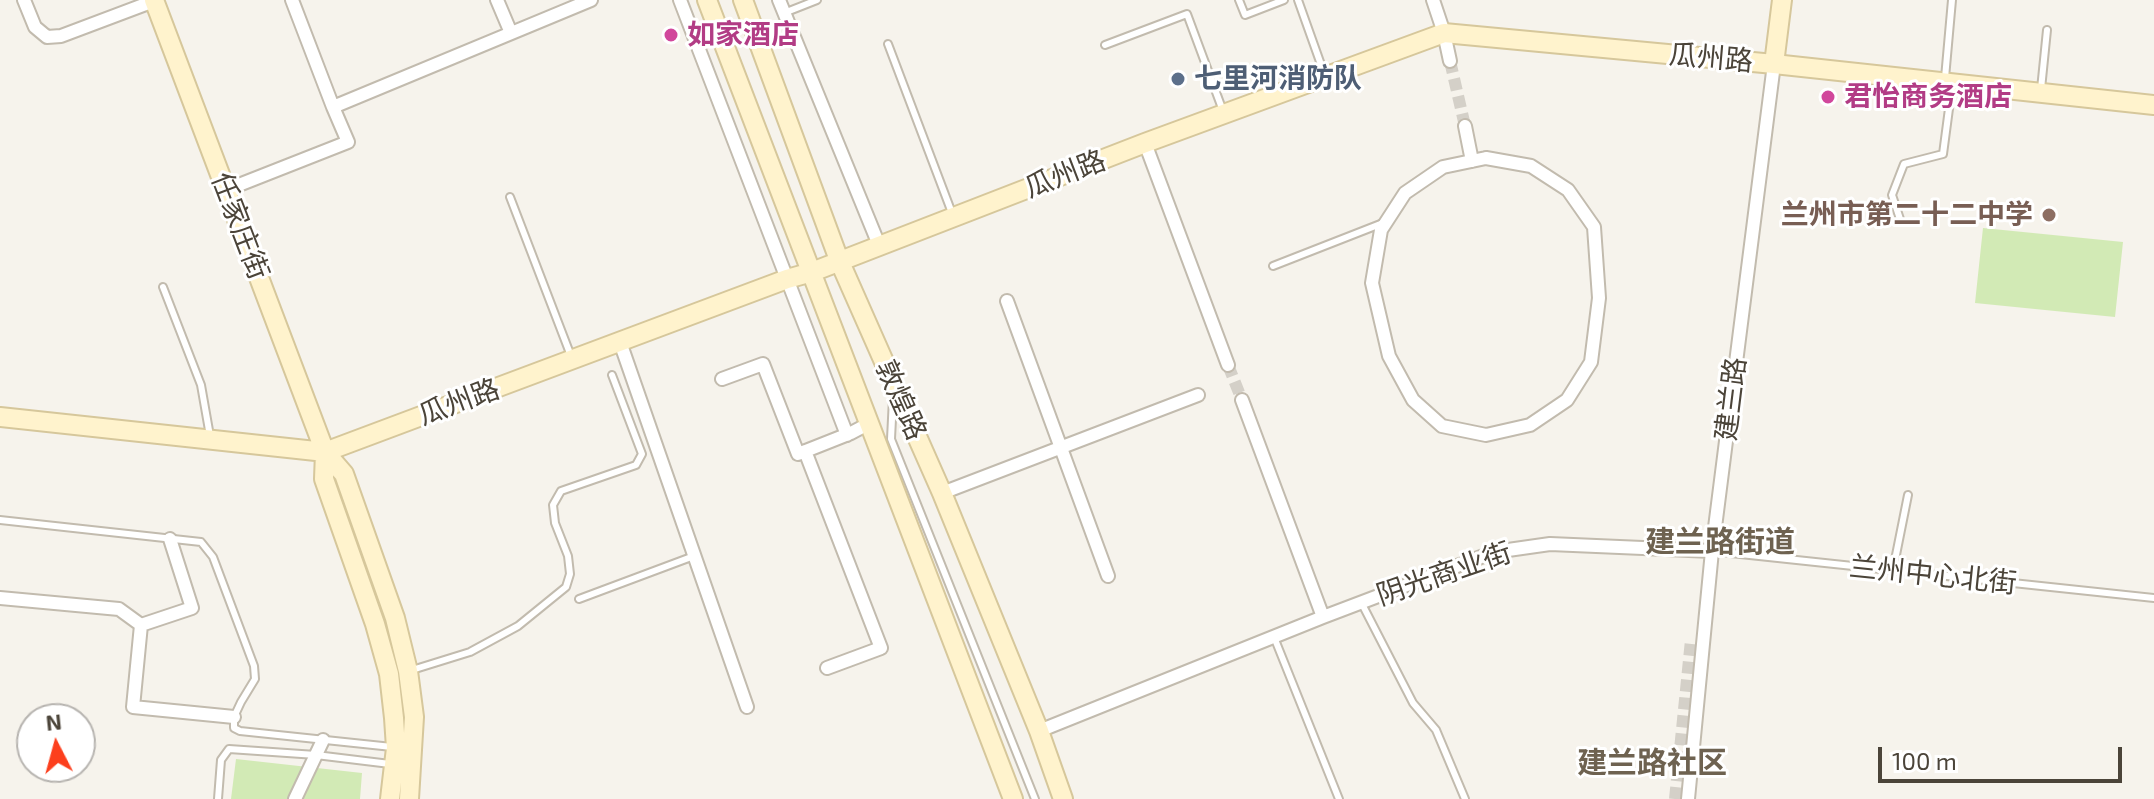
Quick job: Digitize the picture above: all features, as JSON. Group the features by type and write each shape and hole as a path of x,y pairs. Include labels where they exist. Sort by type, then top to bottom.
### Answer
{"street":[{"path":"24,0 35,27 47,37 61,36 154,0"},
{"name":"任家庄街","path":"154,0 325,452"},
{"path":"226,190 348,142 292,0"},
{"path":"497,0 511,33"},
{"path":"333,107 591,0"},
{"path":"680,0 847,435"},
{"name":"敦煌路","path":"707,0 1013,799"},
{"name":"敦煌路","path":"743,0 839,260 942,493 1039,731 1063,799"},
{"path":"779,0 879,245"},
{"path":"1433,0 1450,61"},
{"name":"建兰路","path":"1688,799 1712,551 1782,0"},
{"name":"瓜州路","path":"0,417 325,452 1444,33 1774,64 2154,105"},
{"path":"1465,126 1472,161"},
{"path":"1145,143 1228,365"},
{"path":"1486,158 1531,166 1568,190 1594,227 1599,298 1591,362 1567,400 1530,425 1486,435 1442,426 1413,400 1389,356 1372,283 1381,230 1387,222 1405,193 1443,167 1486,158"},
{"path":"1007,301 1108,576"},
{"path":"620,342 747,707"},
{"path":"722,379 763,364 798,454 868,424"},
{"path":"942,493 1198,395"},
{"path":"1242,400 1323,617"},
{"path":"805,451 881,648 827,668"},
{"path":"325,452 344,474 395,618 408,671 414,717 409,799"},
{"path":"325,452 324,479 375,624 389,674 395,756 390,799"},
{"path":"141,625 192,608 170,539"},
{"name":"阴光商业街","path":"1039,731 1494,552 1550,544 1712,551"},
{"path":"0,598 119,609 141,625"},
{"path":"141,625 133,707 234,717"},
{"path":"295,799 323,740"}],"lane":[{"path":"784,13 817,0"},
{"path":"1239,0 1245,15 1284,0"},
{"path":"1298,0 1326,76"},
{"path":"1901,222 1892,195 1904,164 1943,154 1952,0"},
{"path":"1105,45 1187,14 1224,114"},
{"path":"2041,93 2047,30"},
{"path":"888,44 954,216"},
{"path":"510,197 572,360"},
{"path":"1273,266 1387,222"},
{"path":"163,287 201,385 211,439"},
{"path":"408,671 470,652 518,626 566,587 570,574 568,556 555,523 553,505 561,491 636,465 642,454 612,375"},
{"path":"894,385 891,439 1035,799"},
{"path":"1893,570 1908,495"},
{"path":"0,520 201,542 213,557 254,666 255,679 234,717 234,728 323,740 395,756"},
{"name":"兰州中心北街","path":"1712,551 2154,598"},
{"path":"579,599 694,556"},
{"path":"1361,602 1413,703 1436,730 1465,799"},
{"path":"1274,637 1339,799"},
{"path":"218,799 221,760 229,749 395,756"}],"green space":[{"path":"1983,228 2123,242 2115,317 1975,303"},
{"path":"236,759 362,773 360,799 231,799"}],"tunnel":[{"path":"1450,61 1465,126"},
{"path":"1228,365 1242,400"},
{"path":"1675,799 1691,640"}],"place":[{"name":"如家酒店","path":"671,35"},
{"name":"七里河消防队","path":"1178,79"},
{"name":"君怡商务酒店","path":"1828,97"},
{"name":"兰州市第二十二中学","path":"2049,215"}],"district":[{"name":"建兰路街道","path":"1720,542"},
{"name":"建兰路社区","path":"1652,763"}]}
